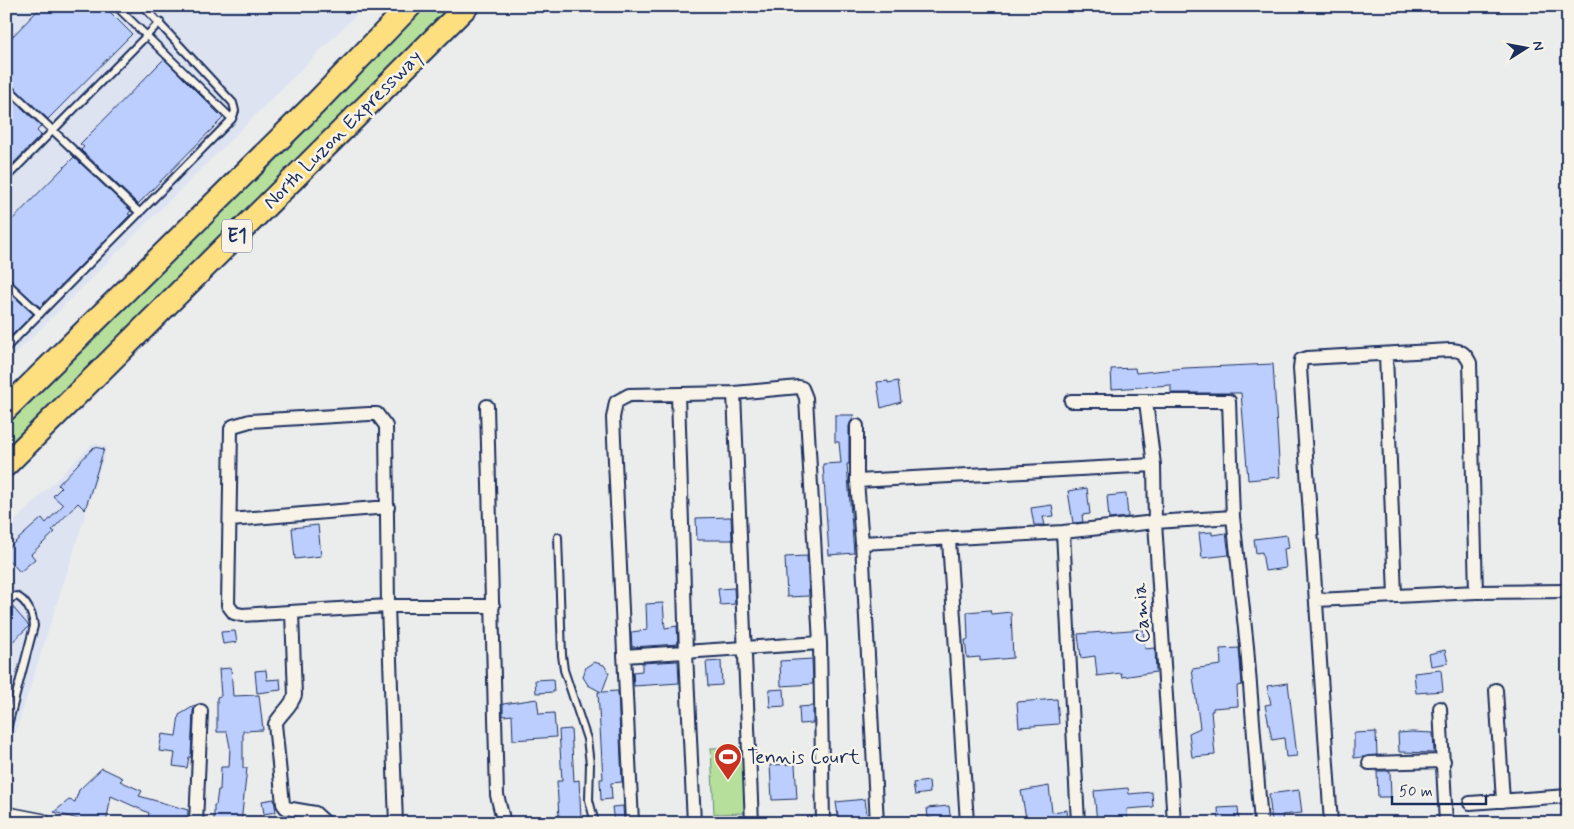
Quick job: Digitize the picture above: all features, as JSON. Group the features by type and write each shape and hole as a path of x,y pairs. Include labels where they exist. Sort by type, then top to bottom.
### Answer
{"highway":[{"name":"North Luzon Expressway","path":"6,410 306,113 410,6"},
{"name":"North Luzon Expressway","path":"6,465 467,6"}],"main road":[{"path":"6,816 42,823"}],"street":[{"path":"1331,823 1301,378 1302,360 1307,358 1460,350 1470,363 1476,592"},
{"path":"1386,354 1395,596"},
{"path":"632,823 614,407 616,402 629,396 734,393 799,387 804,392 820,643 823,823"},
{"path":"734,393 752,823"},
{"path":"678,395 686,653 694,823"},
{"path":"1071,401 1229,401 1233,517 1247,647 1261,823"},
{"name":"Camia","path":"1146,402 1154,465 1155,522 1174,823"},
{"path":"487,406 497,795 504,823"},
{"path":"396,823 388,606 386,426 377,414 250,421 237,424 231,429 228,605 230,610 242,615 292,614 388,606 493,606"},
{"path":"857,426 856,481 862,543 877,823"},
{"path":"856,481 1154,465"},
{"path":"230,520 388,506"},
{"path":"862,543 949,540 1233,517"},
{"path":"1062,532 1078,823"},
{"path":"949,540 967,823"},
{"path":"1317,600 1476,592 1568,591"},
{"path":"292,614 295,695 292,703 280,715 275,724 283,804 286,808 315,813 326,823"},
{"path":"624,656 820,643"},
{"path":"1496,690 1503,801"},
{"path":"1440,708 1446,823"},
{"path":"196,823 201,711"},
{"path":"1369,763 1444,761"},
{"path":"1470,803 1568,796"}],"lane":[{"path":"6,11 10,6"},
{"path":"116,6 232,119"},
{"path":"6,348 232,119 233,103 160,22 143,6"},
{"path":"6,178 160,22"},
{"path":"6,86 140,213"},
{"path":"6,282 40,314"},
{"path":"558,538 562,655 564,670 587,739 590,764 589,800 595,823"},
{"path":"6,600 16,596 21,598 33,616 34,626 6,733"}],"shaded area":[{"path":"6,6 365,6 6,363"},
{"path":"93,443 107,447 6,762 6,530"}],"green space":[{"path":"426,6 457,6 6,457 6,424"},
{"name":"Tennis Court","path":"742,747 745,813 714,814 711,748"}],"building":[{"path":"42,6 104,6 132,34 48,119 6,81 6,43"},
{"path":"164,59 223,118 138,204 81,150 84,147 80,144"},
{"path":"6,93 41,126 37,131 41,135 6,171"},
{"path":"74,157 131,211 128,214 130,215 40,307 6,277 6,226"},
{"path":"6,289 33,314 6,341"},
{"path":"1273,364 1280,477 1248,480 1241,393 1171,393 1171,385 1112,389 1111,369 1135,368 1136,373 1185,368"},
{"path":"888,381 888,383 898,381 901,402 881,408 877,382"},
{"path":"835,415 854,415 849,426 849,464 847,464 854,553 829,555 823,464 841,463 839,442 835,442"},
{"path":"94,447 104,449 85,510 78,503 52,530 55,532 31,554 35,559 20,572 6,557 6,550 42,518 46,523 63,505 53,496 61,488 58,485"},
{"path":"1087,488 1090,514 1082,515 1083,522 1073,523 1068,491"},
{"path":"1126,494 1128,517 1109,519 1107,496"},
{"path":"1052,505 1054,516 1043,517 1045,525 1034,525 1031,508"},
{"path":"731,517 732,540 697,540 696,518"},
{"path":"318,525 321,556 295,559 292,528"},
{"path":"1212,532 1212,535 1226,533 1229,555 1202,558 1199,533"},
{"path":"1287,535 1289,548 1284,549 1286,568 1265,571 1262,552 1256,553 1254,539"},
{"path":"807,556 809,596 787,597 785,557"},
{"path":"734,588 735,604 720,605 718,589"},
{"path":"663,603 665,628 677,626 678,644 632,647 631,632 647,630 646,604"},
{"path":"11,605 29,626 6,648 6,610"},
{"path":"990,610 991,614 1011,612 1013,658 980,661 980,657 967,658 965,640 968,640 967,612"},
{"path":"1143,629 1145,649 1155,648 1156,672 1122,677 1121,673 1097,676 1095,656 1081,658 1078,634"},
{"path":"235,631 237,642 223,644 221,632"},
{"path":"1239,648 1242,685 1237,686 1238,706 1213,708 1213,711 1211,711 1215,755 1192,757 1189,733 1200,728 1192,669 1221,665 1220,649"},
{"path":"1445,650 1448,663 1431,666 1429,654"},
{"path":"812,659 813,684 781,686 780,661"},
{"path":"678,661 679,683 634,686 633,672 642,671 642,663"},
{"path":"721,661 722,685 708,686 706,662"},
{"path":"594,662 604,665 609,673 602,692 618,691 622,782 611,783 612,799 601,800 600,779 603,779 598,692 601,692 588,685 583,677 586,667"},
{"path":"231,668 233,696 259,695 263,730 243,731 243,768 247,768 241,823 214,823 214,805 216,805 218,790 220,790 221,767 229,767 230,747 227,732 217,732 217,697 221,696 219,669"},
{"path":"266,670 267,680 280,679 281,690 257,693 255,671"},
{"path":"1441,670 1443,691 1416,693 1414,673"},
{"path":"553,679 554,692 536,693 535,680"},
{"path":"1288,683 1297,756 1286,757 1284,738 1272,740 1265,705 1271,704 1267,686"},
{"path":"784,689 785,706 770,707 769,690"},
{"path":"537,699 539,714 554,713 556,737 513,740 512,715 503,716 503,704"},
{"path":"1057,699 1059,724 1019,727 1017,702"},
{"path":"196,705 193,711 191,757 189,757 187,768 173,766 175,753 159,751 162,734 176,736 179,715"},
{"path":"813,706 813,723 800,724 799,707"},
{"path":"571,729 574,781 579,780 581,818 559,819 557,781 562,781 559,730"},
{"path":"1376,732 1377,755 1354,758 1354,733"},
{"path":"1398,733 1433,733 1434,753 1399,752"},
{"path":"795,764 797,799 772,800 770,765"},
{"path":"102,768 123,778 120,781 142,791 139,796 188,810 187,823 146,823 149,813 111,796 106,823 91,823 54,812 69,800 75,802 79,790"},
{"path":"1377,771 1390,771 1391,797 1378,797"},
{"path":"929,781 930,793 915,795 913,783"},
{"path":"1049,786 1052,812 1067,810 1068,823 1027,823 1021,791"},
{"path":"1128,788 1129,794 1152,792 1153,807 1127,809 1128,823 1097,823 1094,791"},
{"path":"1299,790 1302,813 1282,815 1283,823 1272,823 1269,794"},
{"path":"274,799 276,812 264,814 262,801"},
{"path":"865,799 868,823 839,823 836,802"},
{"path":"623,806 624,823 614,823 612,807"},
{"path":"949,806 951,823 933,823 932,818 928,818 927,808"},
{"path":"1238,807 1239,821 1219,822 1218,808"}],"place":[{"name":"Tennis Court","path":"728,781"}]}
